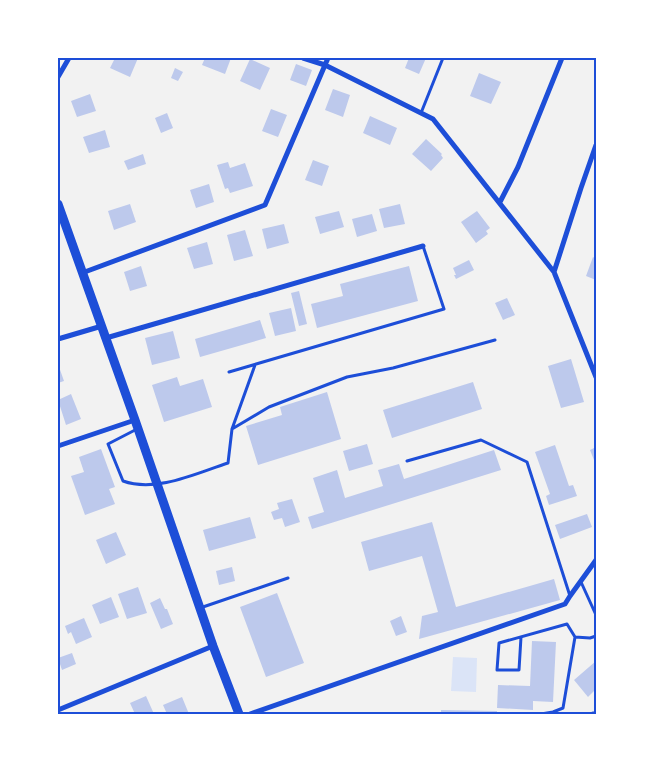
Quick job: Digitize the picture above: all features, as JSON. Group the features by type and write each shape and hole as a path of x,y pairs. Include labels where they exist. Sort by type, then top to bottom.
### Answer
{"main road":[{"path":"58,204 137,424 213,646 239,714"}],"street":[{"path":"58,77 69,58"},
{"path":"303,58 325,65 433,118 554,272 596,377"},
{"path":"82,273 266,205 328,58"},
{"path":"500,202 518,166 562,58"},
{"path":"554,272 596,145"},
{"path":"106,338 423,246"},
{"path":"58,339 102,326"},
{"path":"58,446 137,424"},
{"path":"250,714 566,604 596,560"},
{"path":"58,710 213,646"}],"lane":[{"path":"421,112 443,58"},
{"path":"229,372 444,309 423,246"},
{"path":"232,429 268,407 347,377 393,368 495,340"},
{"path":"592,368 596,362"},
{"path":"137,424 108,444 123,481 135,486 158,485 228,463 232,429 255,364"},
{"path":"407,461 481,440 527,462 570,596"},
{"path":"200,608 288,578"},
{"path":"581,582 596,616"},
{"path":"521,637 519,670 497,670 499,643 567,624 575,637 563,708 541,714"},
{"path":"575,637 590,638 596,636"}],"shaded area":[{"path":"453,657 477,658 476,692 451,691"}],"building":[{"path":"115,58 138,58 130,77 110,68"},
{"path":"205,58 231,58 225,74 202,65"},
{"path":"409,58 426,58 419,74 405,68"},
{"path":"250,59 270,68 260,90 240,81"},
{"path":"296,64 312,70 306,86 290,80"},
{"path":"175,68 183,72 178,81 171,78"},
{"path":"479,73 501,82 491,104 470,96"},
{"path":"333,89 350,95 343,117 325,110"},
{"path":"90,94 96,111 77,117 71,101"},
{"path":"271,109 287,115 278,137 262,131"},
{"path":"167,113 173,128 161,133 155,118"},
{"path":"370,116 397,128 390,145 363,133"},
{"path":"105,130 110,147 89,153 83,137"},
{"path":"426,139 442,154 443,158 431,171 412,154"},
{"path":"143,154 146,164 128,170 124,161"},
{"path":"313,160 329,166 322,186 305,180"},
{"path":"228,162 230,168 245,163 253,186 230,193 228,188 225,189 217,165"},
{"path":"209,184 214,202 196,208 190,190"},
{"path":"130,204 136,222 114,230 108,211"},
{"path":"400,204 405,224 384,228 379,209"},
{"path":"339,211 344,227 320,234 315,217"},
{"path":"477,211 490,228 486,231 488,234 476,243 461,222"},
{"path":"372,214 377,231 357,237 352,219"},
{"path":"284,224 289,243 267,249 262,229"},
{"path":"245,230 253,256 234,261 227,235"},
{"path":"207,242 213,264 194,269 187,248"},
{"path":"593,257 596,259 596,280 586,276"},
{"path":"469,260 474,270 456,279 453,268"},
{"path":"141,266 147,286 130,291 124,272"},
{"path":"409,266 418,301 317,328 311,304 343,296 340,284"},
{"path":"299,291 307,324 299,326 291,293"},
{"path":"507,298 515,315 503,320 495,303"},
{"path":"291,308 296,331 275,336 269,313"},
{"path":"260,320 266,338 200,357 195,339"},
{"path":"173,331 180,358 152,365 145,338"},
{"path":"571,359 584,402 561,408 548,366"},
{"path":"58,364 64,381 58,383"},
{"path":"177,377 180,386 203,379 212,407 164,422 152,385"},
{"path":"473,382 482,409 392,438 383,410"},
{"path":"327,392 341,439 258,465 246,426 282,415 280,407"},
{"path":"71,394 81,419 66,425 58,400"},
{"path":"367,444 373,464 349,471 343,451"},
{"path":"555,445 569,486 573,485 577,496 549,505 546,496 550,494 535,452"},
{"path":"596,447 596,465 590,450"},
{"path":"101,449 115,487 109,489 115,504 85,515 71,476 84,472 79,457"},
{"path":"494,450 501,470 312,529 308,517 324,512 313,478 337,470 345,498 383,486 378,470 399,464 404,479"},
{"path":"292,499 300,522 285,527 282,518 274,520 271,512 279,509 277,503"},
{"path":"587,514 592,527 560,539 555,525"},
{"path":"250,517 256,538 209,551 203,530"},
{"path":"432,522 456,607 554,579 560,600 419,639 422,616 438,612 422,556 369,571 361,542"},
{"path":"116,532 126,555 106,564 96,540"},
{"path":"232,567 235,581 219,585 216,571"},
{"path":"138,587 147,613 127,619 118,594"},
{"path":"277,593 304,663 266,677 240,607"},
{"path":"111,597 119,617 100,624 92,605"},
{"path":"160,598 173,624 161,629 150,603"},
{"path":"401,616 407,632 396,636 390,621"},
{"path":"84,618 92,637 76,644 71,632 68,634 65,626"},
{"path":"532,641 556,642 553,702 533,701 533,710 497,708 498,685 530,686"},
{"path":"72,653 76,664 62,670 58,658"},
{"path":"596,661 596,689 588,697 574,680"},
{"path":"146,696 154,714 135,714 130,703"},
{"path":"182,697 189,714 167,714 163,705"},
{"path":"441,710 497,711 497,714 441,714"}]}
